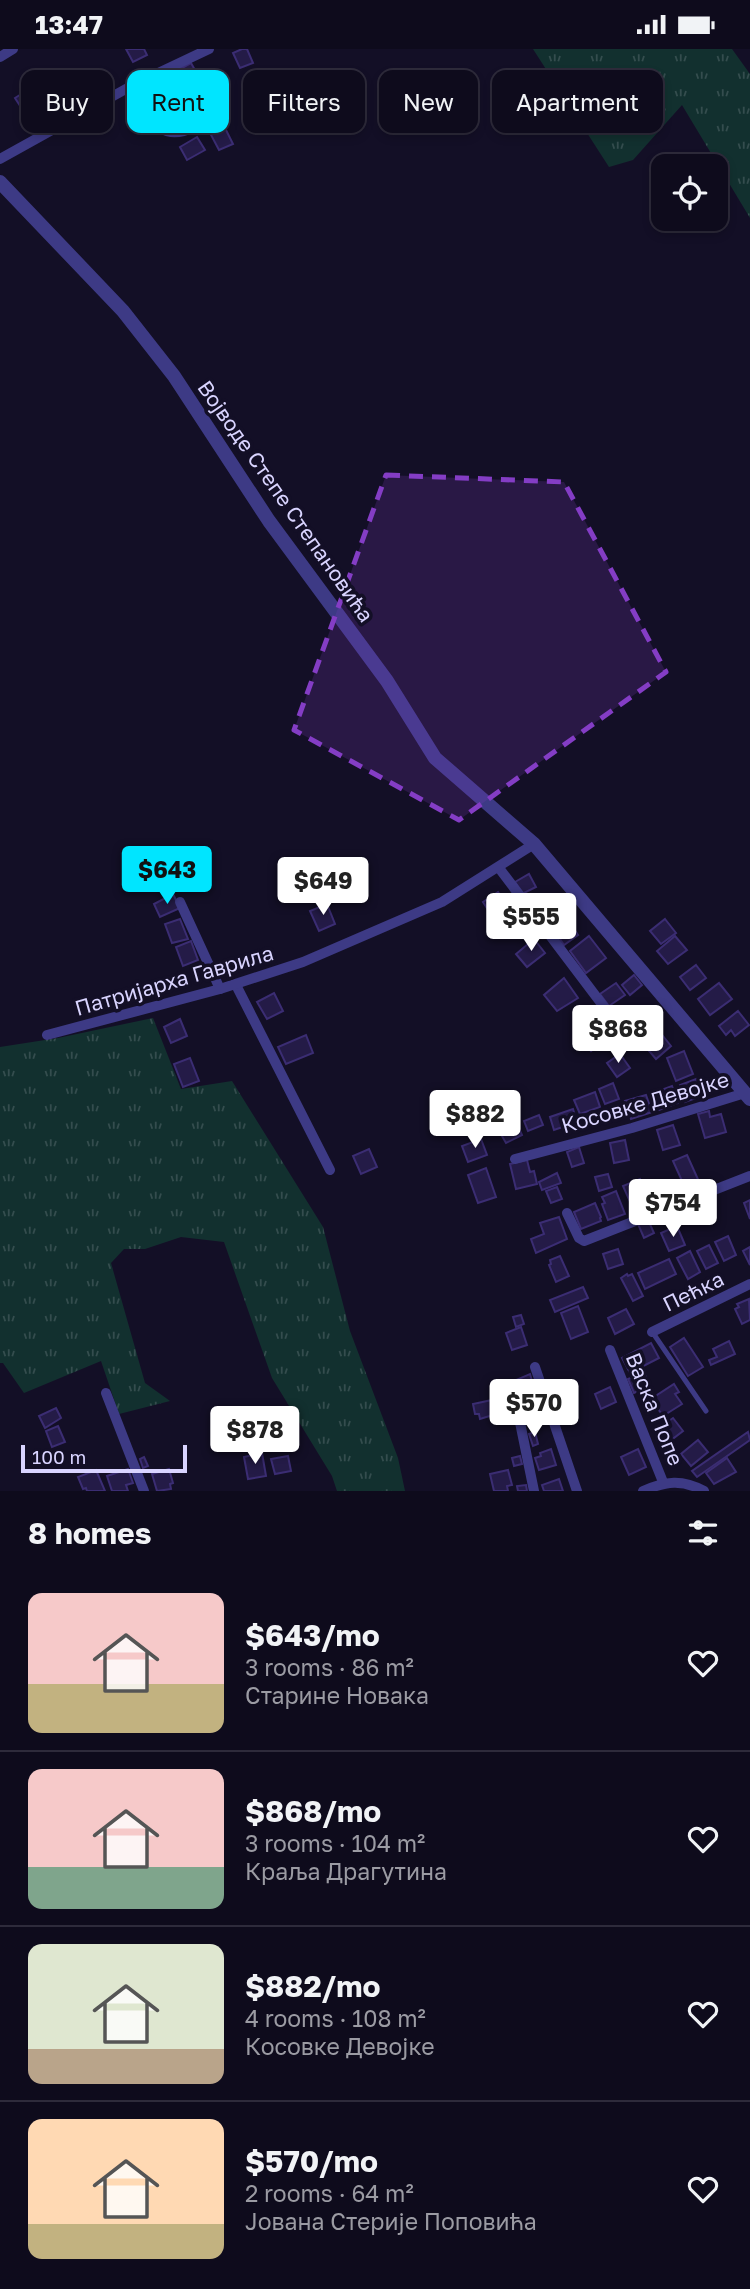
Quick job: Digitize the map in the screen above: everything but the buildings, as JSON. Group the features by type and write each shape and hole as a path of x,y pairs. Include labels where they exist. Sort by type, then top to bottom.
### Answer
{"street":[{"path":"0,57 13,49"},
{"path":"164,70 209,49"},
{"path":"0,159 127,88"},
{"name":"Војводе Степе Степановића","path":"0,182 115,302 174,376 269,521 387,681 435,758 534,844 748,1096"},
{"name":"Патријарха Гаврила","path":"47,1035 236,985 303,962 461,892 534,844"},
{"path":"499,868 629,1040"},
{"path":"180,902 220,989"},
{"path":"236,985 330,1170"},
{"name":"Косовке Девојке","path":"515,1159 748,1096"},
{"path":"567,1213 579,1238 584,1241 750,1176"},
{"name":"Пећка","path":"652,1332 750,1284"},
{"name":"Васка Попе","path":"610,1350 663,1482"},
{"path":"535,1367 577,1491"},
{"path":"106,1393 144,1491"},
{"path":"515,1398 534,1491"},
{"path":"643,1491 663,1482 684,1483 704,1491"}],"lane":[{"path":"652,1332 706,1411"}],"highlighted area":[{"path":"386,475 564,482 666,672 459,820 294,730"}],"green space":[{"path":"533,49 732,49 750,74 750,218 728,181 728,154 711,154 682,105 663,126 663,70 547,70"},
{"path":"587,133 657,133 633,160 609,167"},
{"path":"153,1018 181,1089 232,1081 323,1227 350,1331 398,1458 405,1491 337,1491 332,1476 272,1378 224,1242 181,1237 145,1249 124,1249 111,1263 145,1383 170,1401 119,1414 101,1361 24,1393 3,1363 0,1363 0,1047"}]}
